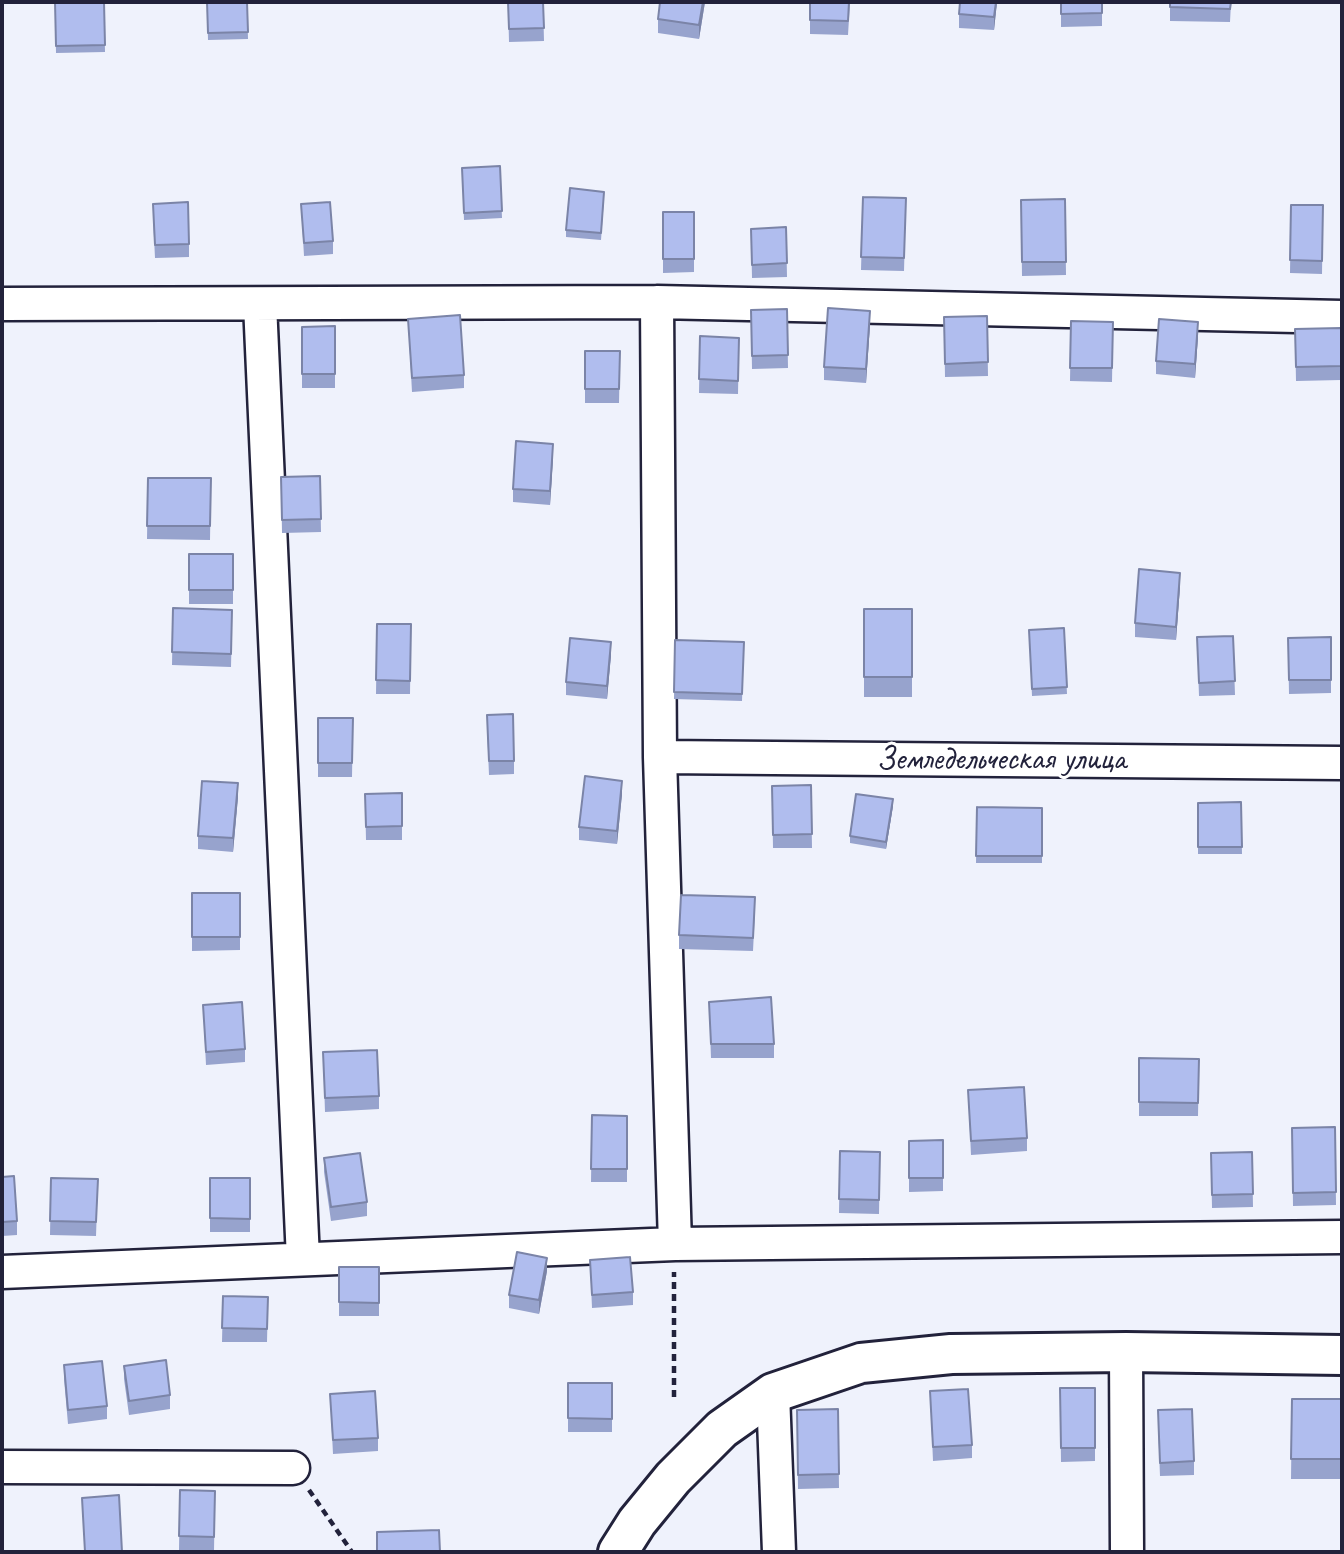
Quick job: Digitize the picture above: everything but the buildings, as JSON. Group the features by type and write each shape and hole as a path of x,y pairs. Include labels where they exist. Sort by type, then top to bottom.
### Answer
{"main road":[{"path":"618,1552 637,1522 673,1478 722,1429 774,1393 860,1363 951,1354 1126,1352 1342,1355"}],"street":[{"path":"657,302 660,757 675,1244"},
{"path":"2,304 657,302 1342,317"},
{"path":"260,304 303,1259"},
{"name":"Земледельческая улица","path":"660,757 1342,763"},
{"path":"2,1272 675,1244 1342,1237"},
{"path":"1126,1352 1127,1552"},
{"path":"774,1393 779,1552"},
{"path":"2,1467 293,1468"}],"path":[{"path":"674,1397 675,1244"},
{"path":"293,1468 352,1552"}]}
